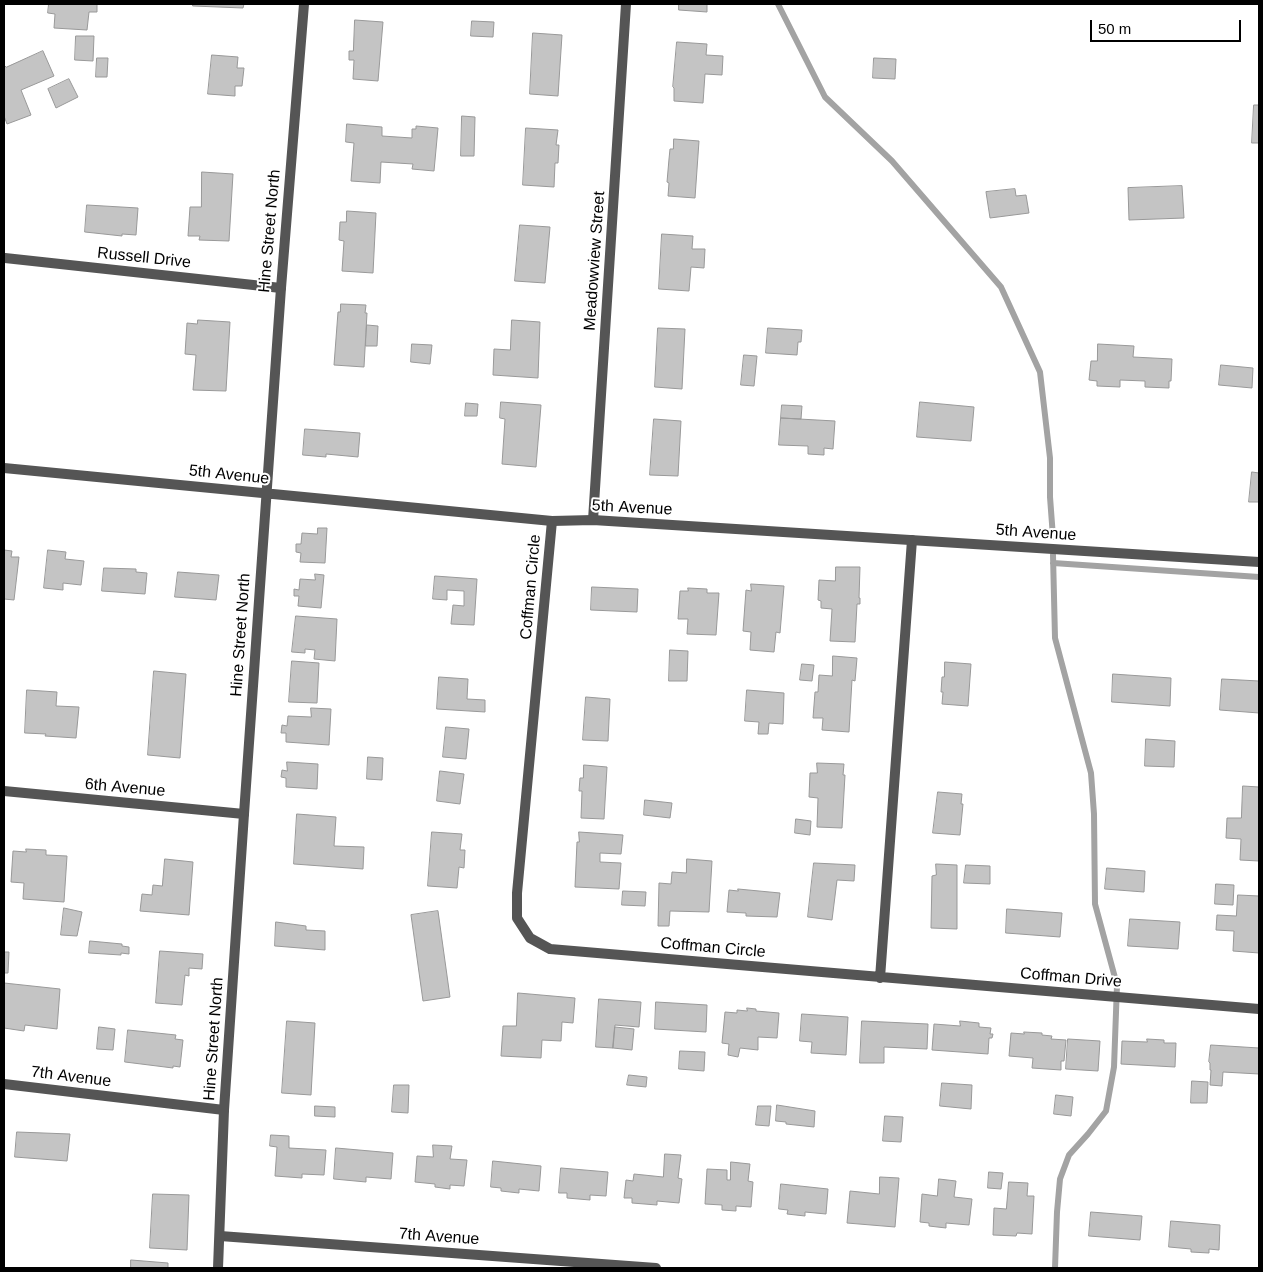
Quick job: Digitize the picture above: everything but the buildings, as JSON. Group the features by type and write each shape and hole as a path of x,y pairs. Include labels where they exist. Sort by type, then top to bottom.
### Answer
{"street":[{"name":"Hine Street North","path":"218,1268 224,1110 244,814 281,288 304,4"},
{"name":"Meadowview Street","path":"594,520 626,4"},
{"name":"Russell Drive","path":"5,258 281,288"},
{"name":"5th Avenue","path":"4,468 552,521 594,520 1259,562"},
{"name":"Coffman Circle","path":"552,521 517,893 517,918 530,938 550,949 880,978"},
{"path":"880,978 912,540"},
{"name":"6th Avenue","path":"4,791 244,814"},
{"name":"Coffman Drive","path":"880,978 1259,1008"},
{"name":"7th Avenue","path":"4,1084 224,1110"},
{"name":"7th Avenue","path":"220,1236 656,1268"}],"waterway":[{"path":"778,4 825,97 892,161 1001,287 1040,372 1050,458 1053,537"},
{"path":"1053,555 1055,638 1091,773 1094,814 1095,904 1117,985 1114,1067 1106,1111 1069,1155 1060,1179 1055,1268"},
{"path":"1053,563 1259,577"}]}
